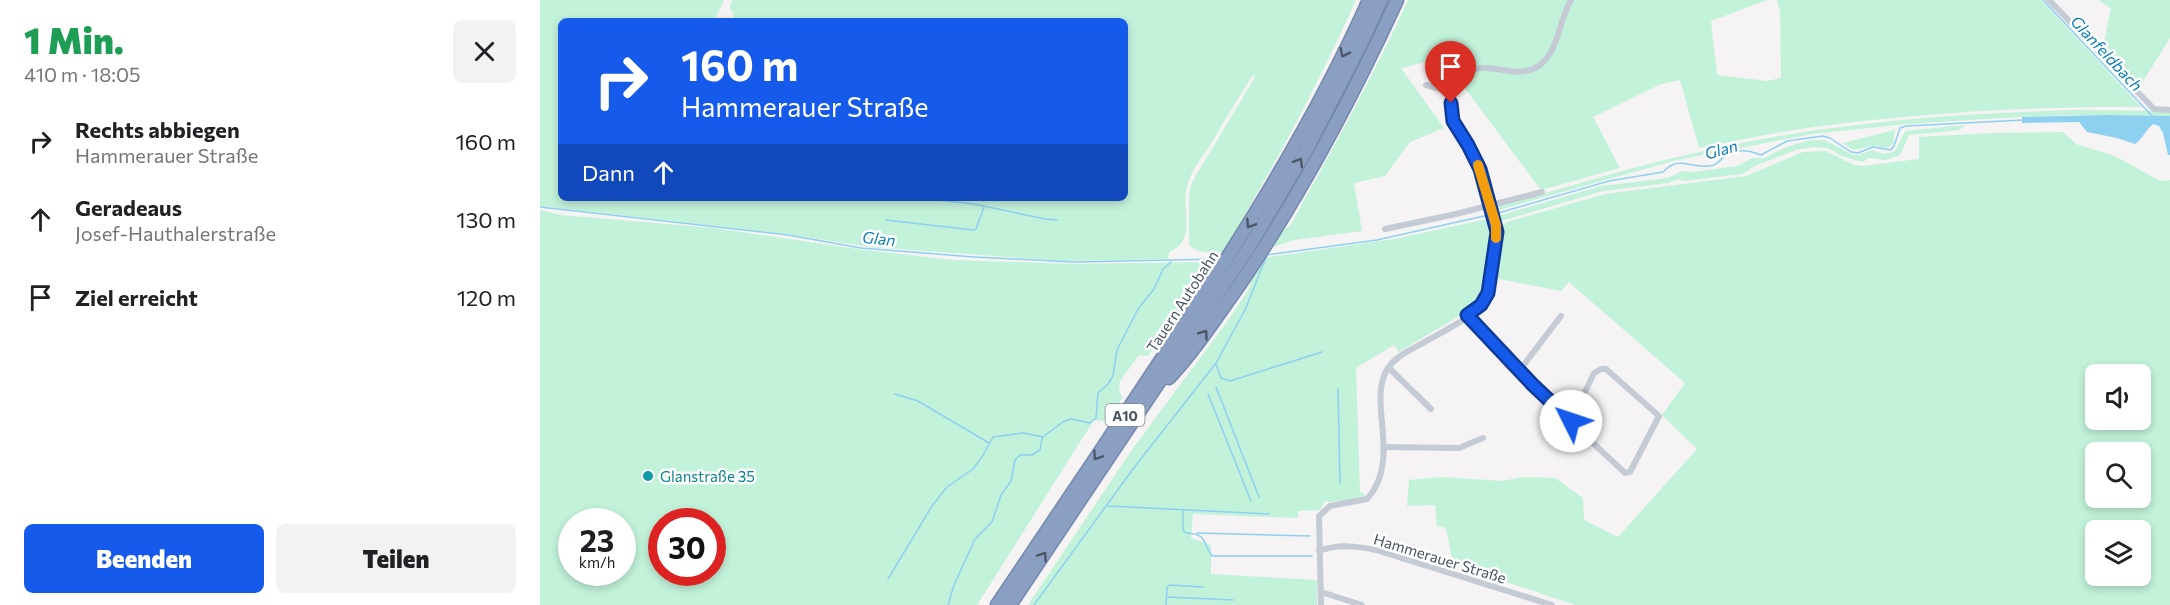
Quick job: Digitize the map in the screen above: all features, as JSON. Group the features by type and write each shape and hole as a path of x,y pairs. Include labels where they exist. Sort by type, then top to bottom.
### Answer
{"highway":[{"name":"Tauern Autobahn","path":"998,605 1233,251 1292,154 1369,0"},
{"name":"A10","path":"1010,605 1248,249 1321,122 1381,0"},
{"path":"1145,403 1188,358 1253,265 1326,143 1396,0"}],"street":[{"path":"1321,605 1318,522 1321,513 1330,506 1367,499 1379,477 1384,447 1382,382 1389,368 1398,357 1481,305 1488,293 1496,225 1473,153 1453,121 1451,103 1454,93 1466,74 1476,68 1491,67 1521,72 1540,65 1552,50 1571,0"},
{"path":"2049,0 2154,109 2170,110"},
{"path":"1426,85 1454,93"},
{"path":"1385,229 1491,206 1542,192"},
{"path":"1467,315 1519,371 1571,421 1625,472 1630,472 1659,416 1606,369 1601,369 1594,373 1571,421"},
{"path":"1519,371 1561,316"},
{"path":"1389,368 1431,409"},
{"path":"1384,447 1459,448 1483,438"},
{"name":"Hammerauer Straße","path":"1319,551 1329,547 1348,546 1376,550 1552,605"},
{"path":"1321,592 1362,605"}],"green space":[{"path":"540,0 724,0 715,18 558,18 558,201 1128,201 1128,18 735,18 730,8 732,0 1356,0 1293,128 1223,252 1200,251 1189,244 1189,194 1192,182 1255,77 1253,75 1191,175 1187,187 1183,241 1169,252 1168,259 1065,261 870,247 787,234 540,206"},
{"path":"1408,0 1767,0 1711,21 1717,75 1767,81 1781,78 1780,11 1777,0 2041,0 2141,107 2016,109 1932,114 1794,130 1699,148 1680,80 1661,84 1593,117 1620,168 1541,190 1461,83 1478,70 1475,64 1455,59 1425,59 1426,62 1401,68 1444,128 1410,142 1385,176 1354,183 1362,231 1294,240 1270,248 1278,236 1291,224 1337,141"},
{"path":"2099,0 2170,0 2170,38 2138,89 2101,56 2111,9"},
{"path":"2073,110 2170,111 2170,116 2072,115 2000,118 1907,124 1812,134 1677,160 1495,211 1494,206 1653,163 1779,136 1904,120"},
{"path":"1965,125 1959,130 1909,135 1900,155 1886,160 1869,158 1862,162 1842,156 1828,148 1814,147 1796,150 1757,165 1742,174 1683,181 1678,179 1668,183 1603,191 1501,221 1498,216 1601,186 1668,178 1682,171 1693,172 1737,166 1753,158 1764,158 1786,147 1811,140 1825,140 1853,155 1872,150 1883,154 1895,151 1905,131"},
{"path":"1895,130 1893,144 1887,148 1874,146 1853,150 1843,143"},
{"path":"2063,132 2076,144 2115,156 2160,181 2170,180 2170,605 1575,605 1453,564 1446,528 1437,526 1435,505 1407,506 1409,480 1442,477 1503,481 1522,477 1555,478 1583,498 1584,520 1618,537 1697,449 1662,415 1685,383 1569,282 1561,291 1494,278 1500,227 1507,222 1605,194 1746,176 1803,152 1826,151 1854,165 1861,166 1919,159 1919,137"},
{"path":"540,210 561,215 714,228 857,249 953,260 1072,264 1211,262 1164,336 1156,334 1152,342 1155,346 1148,356 1139,355 1120,381 1119,391 1123,397 1106,421 1094,420 977,605 540,605"},
{"path":"1492,218 1494,223 1487,278 1474,307 1399,352 1394,345 1356,368 1360,492 1366,495 1353,500 1329,502 1326,500 1320,510 1298,511 1298,518 1193,514 1191,538 1211,545 1211,574 1317,580 1317,605 1028,605 1131,451 1226,323 1249,289 1253,275 1263,258 1394,239"}],"water":[{"path":"2170,116 2170,155 2168,155 2163,133 2159,126 2153,124 2135,144 2087,132 2079,122 2022,123 2022,117"}],"waterway":[{"name":"Glanfeldbach","path":"2043,0 2153,117"},
{"name":"Glan","path":"1498,213 1609,181 1663,172 1674,164 1711,166 1728,154 1737,151 1761,155 1787,141 1823,136 1851,152 1858,153 1873,147 1891,150 1900,128 1906,126 2024,120"},
{"path":"948,201 1057,220"},
{"name":"Glan","path":"540,207 788,235 861,248 974,257 1074,262 1218,259"},
{"path":"886,220 973,230 976,229 984,207"},
{"path":"1034,605 1133,469 1216,363 1245,310 1267,255 1377,240 1493,214"},
{"path":"888,579 932,506 947,487 973,469 993,437 1023,433 1043,437 1063,422 1071,419 1090,423 1096,418 1098,393 1113,376 1117,350 1138,309 1154,289 1163,269 1171,262"},
{"path":"1216,364 1221,378 1230,381 1322,352"},
{"path":"1216,387 1259,497"},
{"path":"1338,389 1340,483"},
{"path":"895,394 918,401 989,443"},
{"path":"1208,394 1251,501"},
{"path":"948,605 954,585 975,539 992,522 1001,495 1011,481 1015,460 1020,455 1032,455 1040,450 1042,438"},
{"path":"1108,506 1269,514"},
{"path":"1183,511 1183,530 1201,537 1212,556 1312,556"},
{"path":"1197,533 1310,536"},
{"path":"1166,605 1167,587 1170,585 1203,587"},
{"path":"1168,597 1233,600"}],"slow traffic":[{"path":"1478,165 1496,225 1496,238"}],"place":[{"name":"Glanstraße 35","path":"648,476"}],"route":[{"path":"1451,103 1453,121 1473,153 1485,183 1497,232 1488,293 1481,305 1467,315 1544,397 1571,421"}]}
